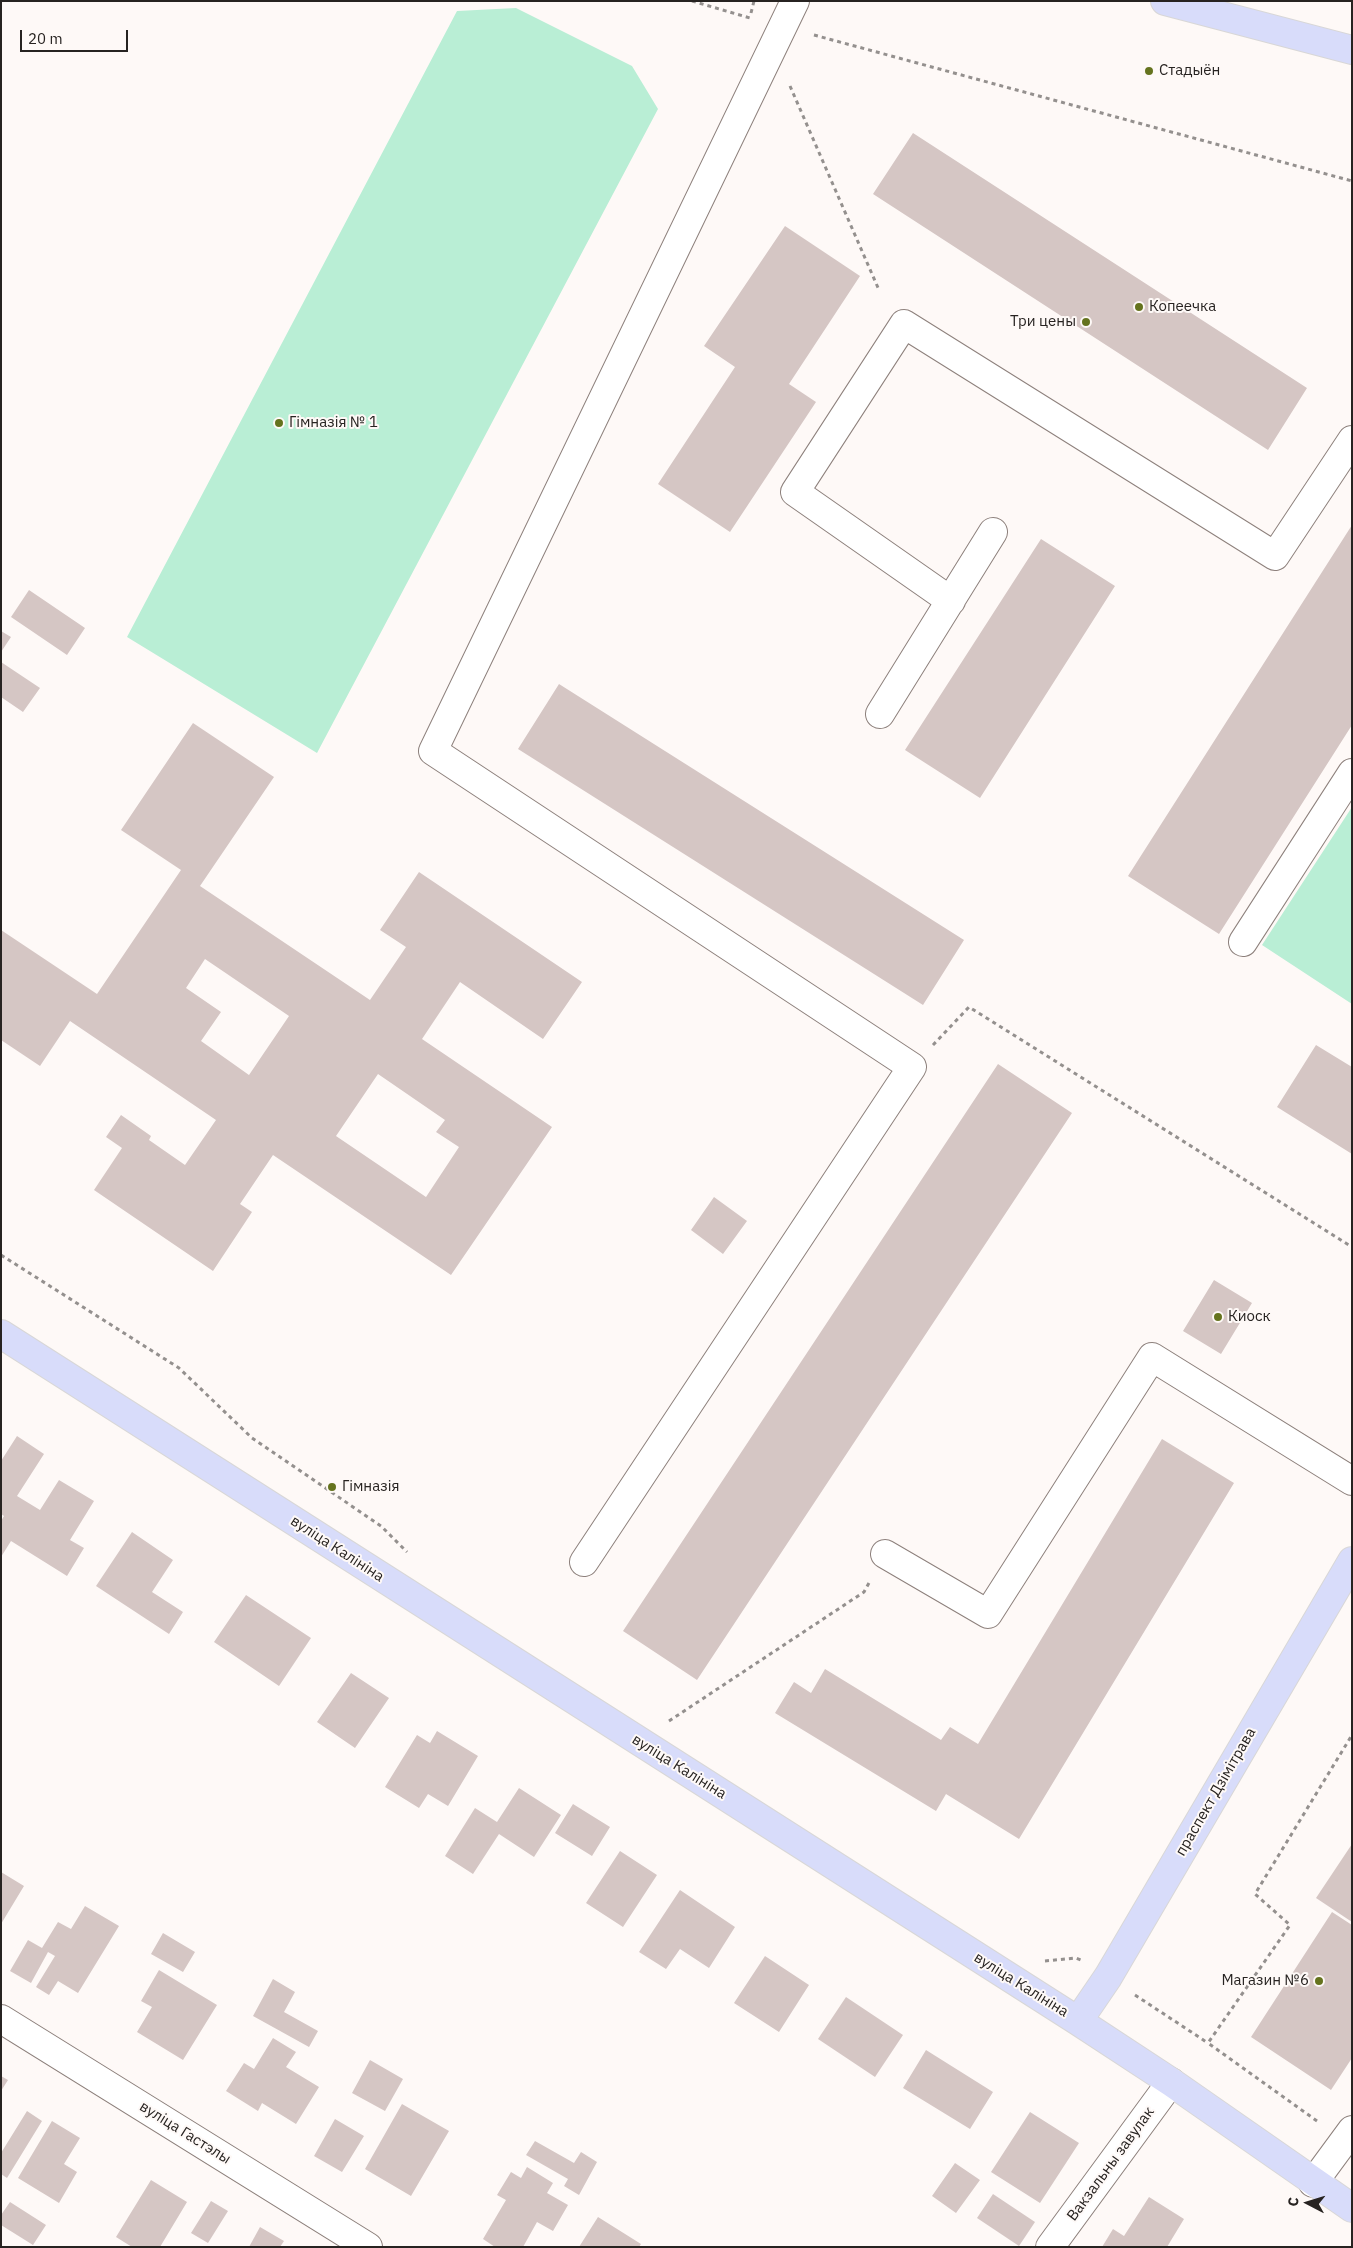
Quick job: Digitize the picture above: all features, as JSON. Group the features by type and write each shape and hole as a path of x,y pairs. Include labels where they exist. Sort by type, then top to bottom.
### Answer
{"main road":[{"path":"1165,1 1352,50"},
{"name":"вуліца Калініна","path":"1,1334 1078,2021 1171,2082 1313,2183 1352,2208"},
{"name":"праспект Дзімітрава","path":"1078,2021 1108,1977 1352,1561"}],"street":[{"path":"584,1562 912,1067 433,751 779,38 795,1"},
{"path":"951,601 795,492 904,324 1275,556 1352,440"},
{"path":"880,714 993,532"},
{"path":"1243,942 1352,772"},
{"path":"885,1554 988,1614 1152,1357 1352,1481"},
{"name":"вуліца Гастэлы","path":"1,2019 368,2247"},
{"name":"Вакзальны завулак","path":"1050,2247 1171,2082"},
{"path":"1313,2183 1348,2135"}],"path":[{"path":"692,1 779,38 1352,181"},
{"path":"779,38 879,290"},
{"path":"912,1067 969,1007 1352,1248"},
{"path":"1,1255 180,1368 252,1438 381,1526 407,1553"},
{"path":"675,1728 667,1723 864,1592 885,1554"},
{"path":"1208,2043 1290,1925 1255,1894 1352,1735"},
{"path":"1042,1961 1076,1958 1108,1977 1348,2135"}],"green space":[{"path":"516,8 632,66 658,109 317,753 127,637 457,11"},
{"path":"1352,807 1352,1004 1262,945"}],"building":[{"path":"913,133 1307,388 1268,450 873,194"},
{"path":"785,226 860,276 789,384 816,402 730,532 658,484 735,367 704,346"},
{"path":"1352,525 1352,725 1219,934 1128,876"},
{"path":"1041,539 1115,586 980,798 905,750"},
{"path":"29,590 85,628 67,655 11,617"},
{"path":"1,631 11,637 1,652"},
{"path":"1,662 40,688 23,712 1,697"},
{"path":"559,684 964,940 923,1005 518,749"},
{"path":"193,723 274,777 200,886 370,1000 406,947 380,930 419,872 582,982 543,1039 460,982 422,1039 552,1127 451,1275 273,1155 240,1204 252,1212 213,1271 94,1190 122,1148 106,1137 121,1115 151,1136 149,1140 185,1165 216,1120 70,1021 40,1066 1,1040 1,930 97,994 181,870 121,830","holes":["205,959 289,1016 249,1075 201,1041 221,1012 186,988","378,1074 445,1120 436,1132 459,1147 426,1197 336,1136"]},
{"path":"1316,1045 1352,1067 1352,1154 1277,1107"},
{"path":"998,1064 1072,1113 697,1680 623,1631"},
{"path":"714,1197 747,1221 723,1254 691,1230"},
{"name":"Киоск","path":"1214,1280 1252,1303 1221,1354 1183,1331"},
{"path":"17,1436 44,1454 17,1496 40,1510 59,1480 94,1501 70,1540 84,1548 67,1576 11,1541 1,1557 1,1521 4,1516 1,1514 1,1461"},
{"path":"1162,1439 1234,1483 1019,1839 946,1794 936,1811 775,1713 794,1682 811,1693 825,1669 941,1740 950,1727 978,1744"},
{"path":"132,1532 173,1560 152,1592 183,1612 169,1634 96,1586"},
{"path":"246,1595 311,1638 279,1686 214,1642"},
{"path":"351,1673 389,1698 355,1748 317,1722"},
{"path":"437,1731 478,1756 448,1806 428,1794 419,1808 385,1787 417,1735 430,1743"},
{"path":"519,1788 561,1815 534,1857 499,1834 473,1874 445,1856 475,1808 497,1822"},
{"path":"573,1804 610,1827 592,1856 555,1833"},
{"path":"1352,1844 1352,1922 1316,1898"},
{"path":"620,1851 657,1875 623,1927 586,1903"},
{"path":"1,1872 24,1886 1,1924"},
{"path":"680,1890 735,1927 709,1968 680,1949 666,1969 639,1952"},
{"path":"85,1906 119,1926 78,1993 58,1981 49,1995 36,1987 55,1956 48,1952 31,1983 10,1971 28,1940 42,1948 58,1922 71,1929"},
{"name":"Магазин №6","path":"1332,1912 1352,1925 1352,2058 1331,2090 1251,2037"},
{"path":"163,1933 195,1952 183,1972 151,1954"},
{"path":"765,1956 809,1985 779,2032 734,2003"},
{"path":"159,1970 217,2005 183,2060 137,2032 152,2007 141,2001"},
{"path":"273,1979 295,1992 284,2012 318,2031 309,2047 253,2016"},
{"path":"846,1997 903,2035 875,2077 818,2039"},
{"path":"273,2038 296,2052 286,2067 319,2087 296,2124 262,2103 258,2111 226,2091 244,2063 254,2069"},
{"path":"926,2050 993,2092 970,2129 903,2088"},
{"path":"370,2060 403,2079 385,2111 352,2093"},
{"path":"1,2076 8,2080 1,2091"},
{"path":"402,2104 449,2131 411,2196 365,2169"},
{"path":"27,2111 42,2121 7,2178 1,2174 1,2153"},
{"path":"1030,2112 1079,2143 1040,2203 991,2172"},
{"path":"335,2119 364,2136 342,2172 314,2156"},
{"path":"52,2121 80,2138 64,2164 77,2172 59,2203 18,2178"},
{"path":"535,2141 574,2163 581,2152 597,2162 579,2195 564,2186 568,2179 526,2155"},
{"path":"955,2163 980,2180 956,2213 932,2196"},
{"path":"527,2167 553,2183 547,2193 568,2205 553,2231 537,2222 523,2247 495,2247 483,2239 506,2200 497,2195 511,2172 521,2178"},
{"path":"151,2180 187,2202 160,2247 132,2247 116,2237"},
{"path":"993,2194 1035,2222 1019,2246 977,2218"},
{"path":"1149,2197 1184,2219 1167,2247 1102,2247 1113,2229 1124,2236"},
{"path":"211,2201 228,2211 208,2243 191,2233"},
{"path":"10,2202 46,2225 33,2245 1,2225 1,2215"},
{"path":"598,2217 641,2244 639,2247 579,2247"},
{"path":"260,2227 284,2241 280,2247 249,2247"}],"place":[{"name":"Стадыён","path":"1149,71"},
{"name":"Копеечка","path":"1139,307"},
{"name":"Три цены","path":"1086,322"},
{"name":"Гімназія № 1","path":"279,423"},
{"name":"Киоск","path":"1218,1317"},
{"name":"Гімназія","path":"332,1487"},
{"name":"Магазин №6","path":"1319,1981"}]}
